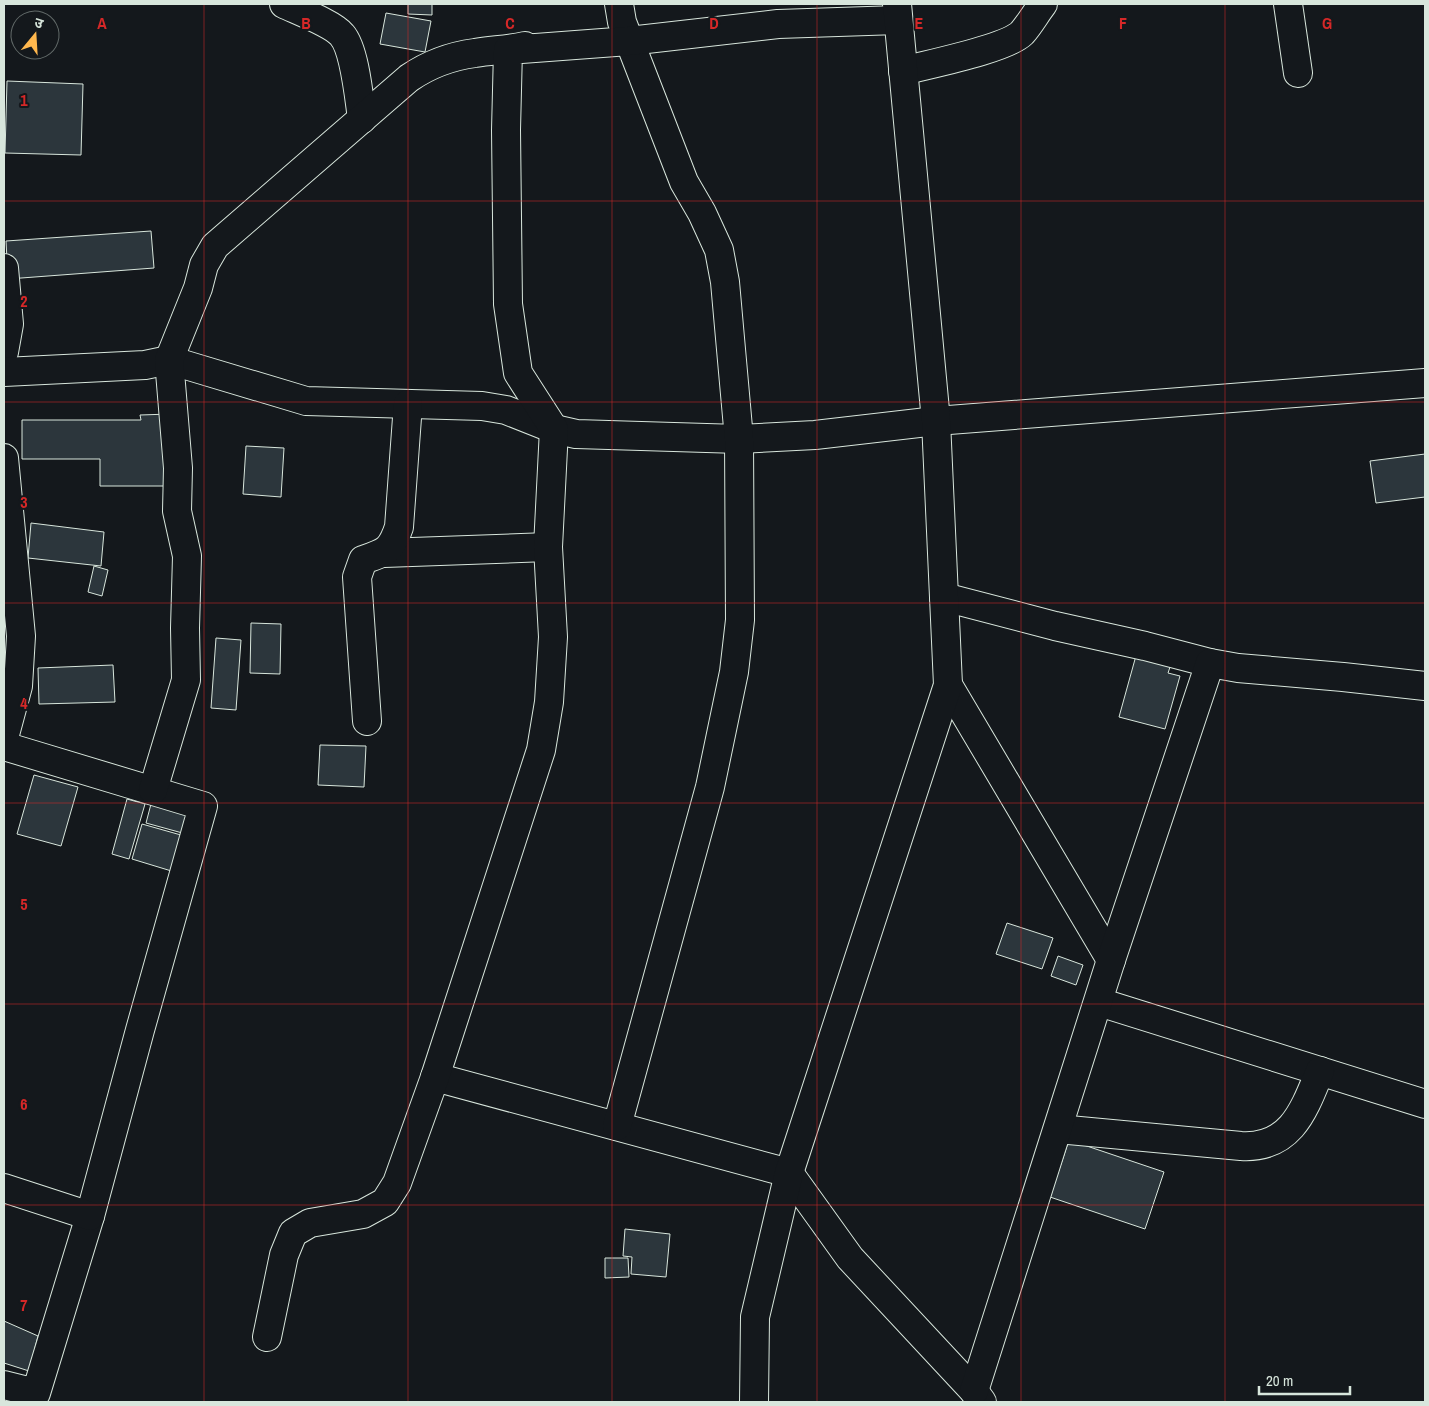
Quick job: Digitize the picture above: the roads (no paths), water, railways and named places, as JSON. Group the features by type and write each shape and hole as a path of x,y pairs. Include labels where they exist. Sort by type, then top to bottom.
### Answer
{"street":[{"path":"284,4 333,28 342,35 350,48 362,119"},
{"path":"903,71 1010,42 1022,33 1043,4"},
{"path":"1288,4 1298,73"},
{"path":"153,790 186,680 187,556 177,511 178,468 169,360 198,288 204,265 215,246 409,78 425,68 474,53 508,50 624,22 778,24 898,12 936,421 948,685 789,1173 755,1317 754,1402"},
{"path":"616,1126 710,787 734,672 740,620 738,439 725,282 719,250 702,213 684,182 624,22"},
{"path":"267,1337 284,1255 293,1233 310,1223 363,1214 385,1202 397,1183 435,1077 541,750 549,702 553,637 548,548 554,429 518,374 508,304 506,130 508,50"},
{"path":"4,268 9,324 4,352"},
{"path":"4,372 145,364 169,360 306,401 482,406 506,410 554,429 576,434 738,439 815,435 936,421 1425,383"},
{"path":"384,553 395,540 399,527 408,404"},
{"path":"4,458 21,636 18,686 4,738"},
{"path":"367,721 357,577 363,560 384,553 548,548"},
{"path":"944,597 1210,663 1238,668 1425,686"},
{"path":"978,1397 1111,960 1210,663"},
{"path":"948,685 1111,960"},
{"path":"4,746 203,806 90,1216 37,1398 4,1385"},
{"path":"1099,1002 1425,1104"},
{"path":"1058,1129 1252,1147 1265,1144 1286,1133 1295,1124 1305,1107 1320,1071"},
{"path":"435,1077 789,1173 850,1258 978,1397"},
{"path":"4,1188 90,1216"}]}
